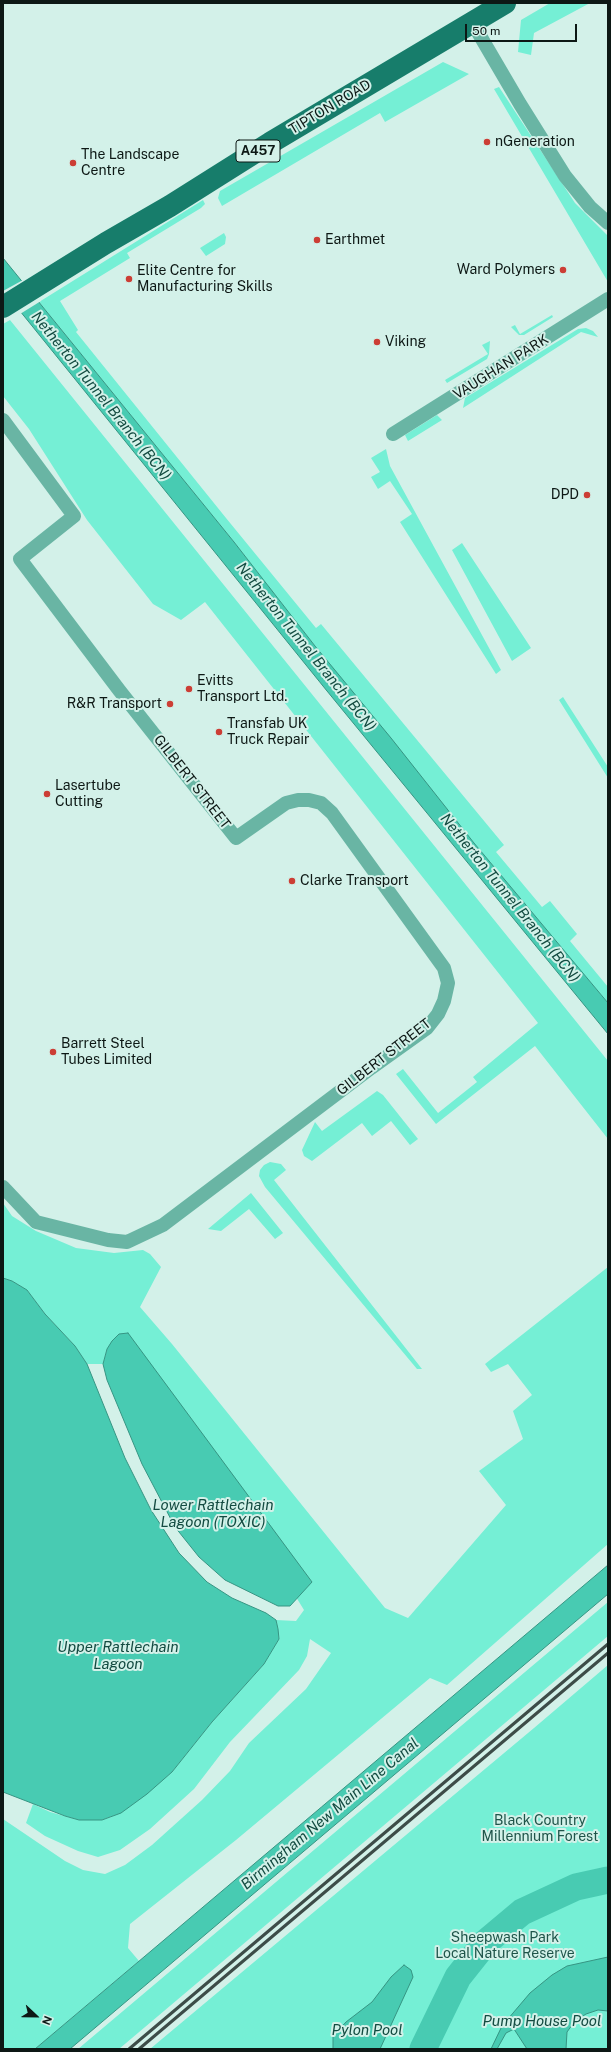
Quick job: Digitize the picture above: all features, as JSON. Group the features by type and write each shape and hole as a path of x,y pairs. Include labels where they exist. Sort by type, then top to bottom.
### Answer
{"main road":[{"name":"A457","path":"472,22 505,3"},
{"name":"TIPTON ROAD","path":"3,306 472,22"}],"street":[{"path":"472,22 520,104 565,176 590,207 608,223"},
{"name":"VAUGHAN PARK","path":"393,434 608,299"},
{"name":"GILBERT STREET","path":"3,420 74,516 20,559 115,684 236,838 286,803 298,800 309,800 321,804 332,813 444,968 448,984 444,1001 438,1014 427,1028 374,1065 163,1225 126,1242 108,1240 36,1222 3,1187"}],"green space":[{"path":"550,3 590,3 534,33 531,55 518,52 521,20"},
{"path":"443,62 469,74 385,122 380,113 222,206 218,198 220,191"},
{"path":"499,87 575,203 608,236 608,282 494,89"},
{"path":"203,200 205,204 201,208 127,253 130,258 60,301 78,330 76,332 226,518 316,628 321,624 504,845 496,852 542,907 550,901 577,934 570,941 608,987 608,1003 474,843 315,646 234,542 39,302"},
{"path":"224,233 226,237 225,244 206,256 200,248"},
{"path":"552,315 553,317 524,335 519,335 511,327 515,325 520,334"},
{"path":"10,320 608,1061 608,1139 535,1046 436,1124 396,1074 403,1069 438,1113 477,1082 473,1077 538,1023 205,602 181,620 153,604 87,520 29,429 3,396 3,324"},
{"path":"586,328 593,331 598,337 581,332 463,408 465,398 578,329"},
{"path":"490,341 489,354 487,359 447,383 445,380 488,354 482,345"},
{"path":"437,415 442,420 408,441 405,435"},
{"path":"386,449 390,466 501,670 496,674 400,522 412,514 390,481 378,489 371,477 380,472 371,458"},
{"path":"462,543 531,648 512,661 452,550"},
{"path":"563,697 608,767 608,778 559,700"},
{"path":"377,1091 383,1095 418,1139 410,1145 391,1121 372,1136 362,1123 312,1161 304,1156 302,1150 315,1122 322,1131"},
{"path":"270,1162 281,1164 286,1170 274,1180 422,1369 417,1369 265,1187 259,1176 260,1170 264,1165"},
{"path":"251,1193 283,1233 275,1239 249,1209 221,1231 208,1229"},
{"path":"3,1203 12,1216 36,1231 76,1248 114,1253 143,1250 150,1254 161,1267 140,1307 172,1344 385,1608 408,1618 506,1505 479,1471 523,1439 513,1411 532,1395 508,1364 491,1372 485,1364 608,1267 608,1544 447,1685 430,1678 236,1840 130,1924 128,1948 139,1961 35,2049 3,2049 3,1819 65,1861 83,1870 105,1874 125,1865 152,1845 202,1800 230,1771 249,1743 306,1689 331,1653 310,1639 307,1656 299,1670 230,1742 194,1789 150,1829 120,1850 98,1857 78,1851 45,1836 26,1823 33,1804 50,1812 79,1820 102,1820 111,1817 131,1805 172,1772 212,1722 264,1664 279,1639 276,1620 296,1621 304,1610 296,1597 312,1582 107,1349 103,1364 87,1364 75,1346 45,1314 27,1290 12,1281 3,1278"},
{"path":"608,1602 608,1636 119,2049 78,2049"},
{"name":"Black Country Millennium Forest","path":"608,1665 608,2049 150,2049 534,1728"}],"water":[{"name":"Netherton Tunnel Branch (BCN)","path":"3,258 234,542 315,646 391,738 474,843 608,1003 608,1034 327,691 3,290"},
{"name":"Upper Rattlechain Lagoon","path":"3,1278 12,1281 27,1290 45,1314 75,1346 87,1364 125,1458 151,1510 179,1553 207,1582 232,1598 266,1613 276,1620 278,1629 279,1639 264,1664 212,1722 172,1772 147,1794 121,1813 102,1820 79,1820 3,1792"},
{"name":"Lower Rattlechain Lagoon (TOXIC)","path":"128,1333 312,1582 290,1606 278,1606 225,1580 199,1557 175,1527 142,1464 107,1380 103,1364 107,1349 112,1341 119,1334"},
{"name":"Birmingham New Main Line Canal","path":"608,1565 608,1594 70,2049 35,2049"},
{"name":"Pump House Pool","path":"608,1957 608,2011 598,2010 586,2014 575,2021 567,2032 566,2049 527,2049 514,2029 506,2033 497,2049 491,2049 502,2026 530,1993 552,1975 567,1966"},
{"name":"Pylon Pool","path":"404,1965 411,1970 413,1977 380,2049 333,2049 333,2036 346,2022 372,2002 391,1977"}],"pier":[{"path":"23,280 41,301 20,314 3,291"}],"waterway":[{"path":"423,2049 458,1977 485,1943 522,1912 576,1887 608,1880"}],"railway":[{"path":"129,2049 608,1644"},
{"path":"139,2049 608,1653"}],"place":[{"name":"nGeneration","path":"487,142"},
{"name":"The Landscape Centre","path":"73,163"},
{"name":"Earthmet","path":"317,240"},
{"name":"Ward Polymers","path":"563,270"},
{"name":"Elite Centre for Manufacturing Skills","path":"129,279"},
{"name":"Viking","path":"377,342"},
{"name":"DPD","path":"587,495"},
{"name":"Evitts Transport Ltd.","path":"189,689"},
{"name":"R&R Transport","path":"170,704"},
{"name":"Transfab UK Truck Repair","path":"219,732"},
{"name":"Lasertube Cutting","path":"47,794"},
{"name":"Clarke Transport","path":"292,881"},
{"name":"Barrett Steel Tubes Limited","path":"53,1052"}],"park label":[{"name":"Sheepwash Park Local Nature Reserve","path":"505,1946"}]}
